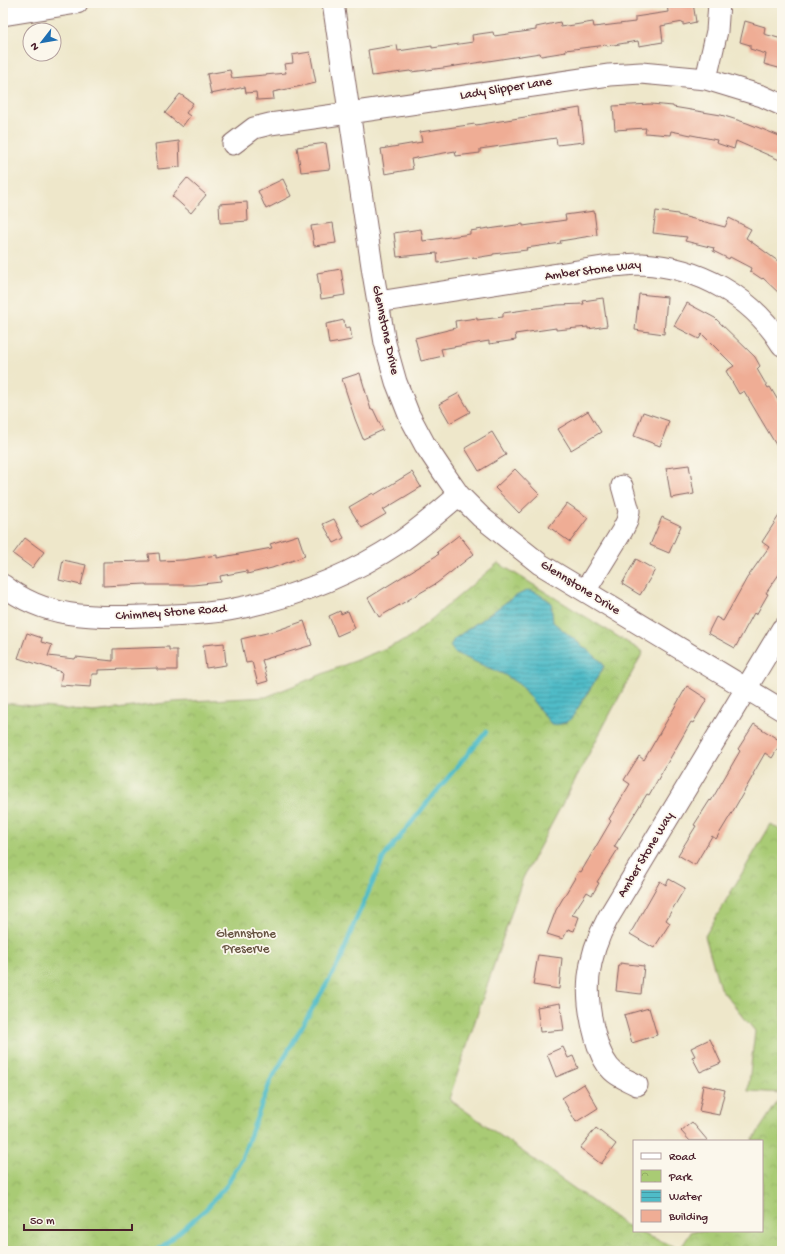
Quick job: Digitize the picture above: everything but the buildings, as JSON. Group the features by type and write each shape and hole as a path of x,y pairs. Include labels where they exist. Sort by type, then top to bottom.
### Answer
{"street":[{"path":"3,14 77,3"},
{"name":"Glennstone Drive","path":"334,3 349,113 385,343 396,382 409,415 425,445 459,494 481,517 540,564 782,710"},
{"path":"706,79 717,31 719,3"},
{"name":"Lady Slipper Lane","path":"233,144 254,128 270,124 609,75 641,73 706,79 762,96 782,105"},
{"name":"Amber Stone Way","path":"378,302 608,266 641,264 676,269 707,279 736,295 774,331 782,344"},
{"path":"585,591 627,521 629,511 622,486"},
{"name":"Chimney Stone Road","path":"3,585 15,595 36,604 58,612 80,616 105,617 201,613 229,610 294,594 355,568 401,541 459,494"},
{"name":"Amber Stone Way","path":"637,1085 615,1073 599,1049 589,1009 588,991 589,970 594,949 608,918 782,629"}],"green space":[{"name":"Glennstone Preserve","path":"498,563 643,652 523,878 449,1099 633,1230 633,1232 638,1232 680,1249 691,1232 763,1232 763,1140 753,1140 782,1095 782,1251 3,1251 3,703 93,712 173,702 266,697 408,639"},
{"path":"771,824 782,831 782,1093 748,1091 755,1031 720,988 705,936"}],"water":[{"path":"528,590 535,592 551,602 553,622 601,661 604,666 571,719 562,724 551,724 520,685 505,675 455,653 450,646 454,639 512,598"}],"waterway":[{"path":"157,1251 206,1209 227,1185 241,1160 270,1082 341,959 354,924 384,857 486,732"}]}
